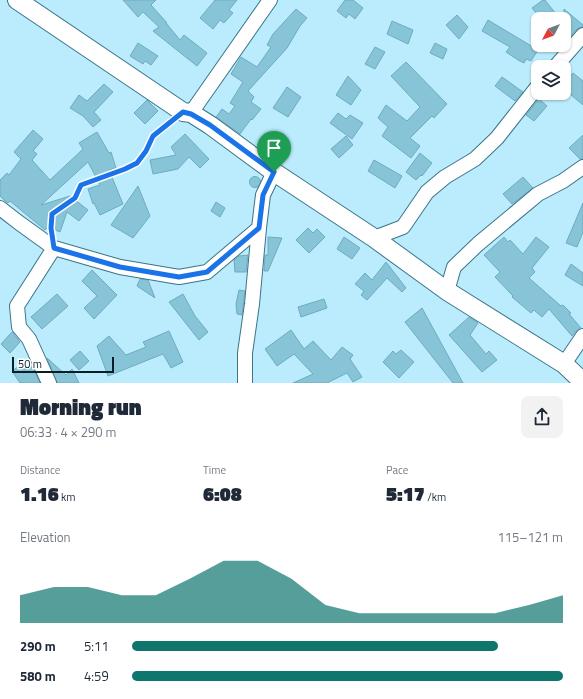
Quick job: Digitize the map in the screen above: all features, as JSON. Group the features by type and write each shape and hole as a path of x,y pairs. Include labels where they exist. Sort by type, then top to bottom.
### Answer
{"street":[{"path":"17,0 187,113 210,125 274,172 374,238 446,291 564,364 583,382"},
{"path":"187,113 270,0"},
{"path":"561,60 583,35"},
{"path":"374,238 403,227 427,192 445,177 475,159 492,143 531,95"},
{"path":"446,291 454,268 478,244 538,194 563,181 583,167"},
{"path":"245,383 245,353 252,304 263,195 274,172"},
{"path":"0,208 54,248 120,267 179,277 207,272 259,228"},
{"path":"49,383 30,339 19,327 16,306 54,248"},
{"path":"564,364 583,336"}],"path":[{"path":"54,248 51,228 52,214 75,198 81,185 137,163 146,151 153,136 187,113"}],"building":[{"path":"123,0 156,0 151,5 180,40 184,35 207,53 197,66 153,31 159,27 143,12 138,17"},
{"path":"215,0 237,0 229,10 233,13 224,23 220,20 213,29 200,18"},
{"path":"345,0 353,0 363,8 355,19 349,14 346,18 337,11"},
{"path":"545,0 554,12 535,12 532,8"},
{"path":"296,9 307,18 300,26 287,48 248,91 254,97 251,102 261,109 252,120 251,119 240,134 216,117 222,109 229,114 235,106 230,103 243,82 231,74 241,57 257,67 271,47 267,45 273,34"},
{"path":"457,15 468,27 459,39 446,25"},
{"path":"571,15 583,25 583,27 577,29 571,36"},
{"path":"488,20 531,46 531,52 537,52 531,61 526,59 524,63 506,52 510,47 482,31"},
{"path":"392,21 413,30 408,44 387,34"},
{"path":"138,43 158,56 151,65 145,61 143,64 130,56"},
{"path":"435,43 447,49 443,59 430,53"},
{"path":"375,47 385,52 375,69 365,64"},
{"path":"406,62 447,104 434,118 432,116 410,138 420,146 411,158 382,136 388,127 378,118 386,105 407,121 420,107 391,76"},
{"path":"573,73 583,81 583,105 571,95 571,75"},
{"path":"348,76 361,90 351,105 336,95"},
{"path":"502,77 523,92 515,101 495,86"},
{"path":"104,84 113,92 94,112 101,120 93,127 83,116 70,108 79,95 87,101"},
{"path":"287,87 301,97 288,117 273,108"},
{"path":"147,100 158,111 145,124 134,113"},
{"path":"538,100 547,106 534,121 526,115"},
{"path":"338,113 346,119 350,115 363,123 352,139 330,123"},
{"path":"33,130 43,139 33,151 37,154 32,160 50,180 83,149 79,143 97,132 109,153 111,152 116,168 109,170 123,204 100,215 94,203 93,204 88,189 100,185 88,162 41,205 70,196 88,210 79,221 67,212 60,232 48,227 45,230 10,201 8,203 5,201 0,196 0,180 7,173 9,175 21,159 14,152"},
{"path":"185,134 209,159 200,168 189,157 178,169 153,174 150,160 176,155 171,147"},
{"path":"583,135 583,159 580,159 569,148"},
{"path":"346,136 353,145 339,158 331,149"},
{"path":"420,153 432,163 422,176 421,175 416,180 406,172"},
{"path":"374,160 402,176 395,188 368,171"},
{"path":"253,177 257,177 259,178 259,186 253,187 250,184 250,180"},
{"path":"523,177 533,188 512,204 503,194"},
{"path":"138,186 150,216 133,238 111,225"},
{"path":"216,202 225,208 220,217 211,211"},
{"path":"583,203 583,232 577,247 566,243"},
{"path":"308,228 313,233 317,229 325,237 309,253 296,240"},
{"path":"268,237 282,238 268,271 264,271 265,255 268,255"},
{"path":"344,237 360,248 352,259 337,249"},
{"path":"504,237 508,242 510,240 523,254 536,237 549,247 532,268 535,272 529,278 571,313 569,314 581,328 572,336 549,309 542,317 534,310 531,313 512,297 513,296 495,277 500,272 484,255"},
{"path":"248,255 246,272 235,272 234,260 239,256"},
{"path":"386,262 406,288 402,292 387,278 367,300 361,295 364,291 355,284 365,273 372,280"},
{"path":"571,264 583,273 583,286 565,275"},
{"path":"92,270 117,295 94,319 84,308 97,296 82,281"},
{"path":"140,279 148,280 155,298 137,286"},
{"path":"239,290 245,291 242,315 237,314 236,304"},
{"path":"57,294 68,306 42,329 31,317"},
{"path":"183,294 195,316 208,332 199,340 169,302"},
{"path":"324,299 327,308 301,317 298,307"},
{"path":"422,308 463,383 453,383 405,322"},
{"path":"469,317 478,323 470,335 486,354 489,351 497,360 482,372 449,335"},
{"path":"291,330 304,349 313,341 331,360 342,347 353,355 350,359 362,377 353,382 347,373 327,383 293,383 313,374 294,354 277,366 265,349"},
{"path":"169,331 183,362 171,368 163,354 108,376 97,346 109,336 126,355 146,347 143,342"},
{"path":"12,332 20,342 10,353 1,344"},
{"path":"401,350 414,362 399,378 383,362 393,351 396,354"},
{"path":"80,351 89,361 79,370 70,360"},
{"path":"47,358 66,375 72,369 79,383 57,383"},
{"path":"22,364 26,370 32,366 40,383 20,383 12,371"}],"route":[{"path":"183,112 191,114 210,125 274,172 263,195 259,228 207,272 179,277 120,267 54,248 51,228 52,214 75,198 81,185 137,163 146,151 153,136 183,112"}]}
